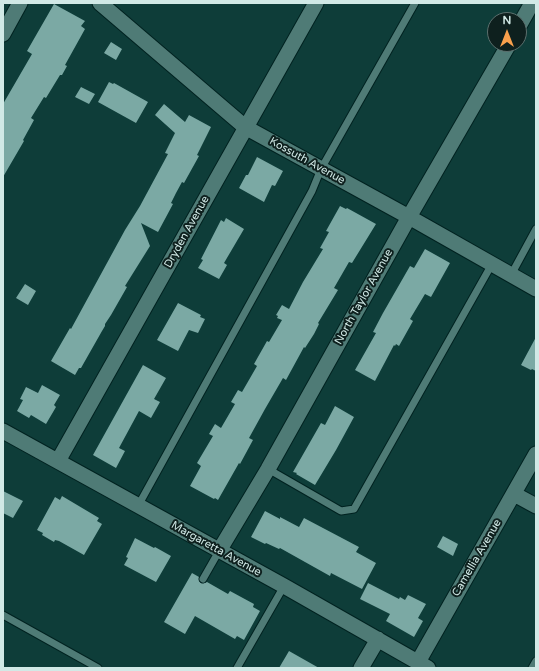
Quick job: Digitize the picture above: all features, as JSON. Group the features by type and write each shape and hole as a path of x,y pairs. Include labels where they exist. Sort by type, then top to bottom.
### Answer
{"street":[{"path":"3,34 20,3"},
{"name":"Kossuth Avenue","path":"100,3 245,128 409,217 536,289"},
{"name":"Dryden Avenue","path":"58,461 316,3"},
{"path":"527,12 532,3"},
{"name":"North Taylor Avenue","path":"219,551 268,469 409,217 504,52"},
{"name":"Margaretta Avenue","path":"3,431 284,586 423,665"},
{"name":"Camellia Avenue","path":"423,665 536,454"},
{"path":"514,494 536,506"},
{"path":"362,668 378,640"}],"lane":[{"path":"138,506 312,191 321,169 415,3"},
{"path":"511,275 536,230"},
{"path":"268,469 341,511 354,509 492,264"},
{"path":"203,580 219,551"},
{"path":"237,668 284,586"},
{"path":"3,615 98,668"},
{"path":"532,668 536,661"}],"building":[{"path":"54,4 85,21 81,26 85,29 65,65 67,66 62,75 60,75 46,98 44,97 31,118 34,120 23,140 24,141 3,177 3,104 32,54 27,51"},
{"path":"111,42 122,49 116,60 104,53"},
{"path":"109,82 114,83 148,102 136,123 98,102"},
{"path":"81,87 95,94 89,104 75,97"},
{"path":"164,104 185,122 189,115 211,127 197,155 199,156 184,183 182,182 176,193 171,203 173,204 158,232 141,223 150,246 125,286 127,287 81,368 79,368 75,375 51,361 70,328 71,329 168,154 165,153 175,133 155,115"},
{"path":"257,157 283,171 275,186 272,185 264,202 239,188 246,175 248,175"},
{"path":"340,206 346,209 347,208 376,224 352,263 349,262 334,288 338,290 318,323 319,324 314,334 305,348 304,347 286,380 283,378 265,409 249,438 253,440 240,464 239,463 218,500 215,498 214,499 190,486 201,466 197,463 213,436 209,434 215,424 221,428 235,404 231,402 238,390 242,392 257,366 254,364 267,341 269,342 282,320 277,318 278,316 276,315 282,305 289,309 323,249 320,248 329,232 326,231"},
{"path":"226,218 244,229 224,263 227,265 219,279 198,268 221,220 224,222"},
{"path":"425,249 450,263 431,297 425,294 410,319 413,321 399,346 396,344 395,346 394,345 375,381 355,370 376,333 373,332 383,313 410,266 414,268"},
{"path":"25,284 36,291 28,305 16,298"},
{"path":"178,303 201,315 200,317 205,319 198,333 189,330 178,351 157,340"},
{"path":"536,337 536,371 521,365"},
{"path":"143,365 166,378 154,399 160,402 151,418 139,411 119,448 125,451 116,468 93,455"},
{"path":"42,385 60,395 54,405 56,407 46,424 31,415 29,418 17,411 23,400 20,399 26,387 38,393"},
{"path":"335,406 354,417 315,485 293,472 321,423 325,425"},
{"path":"3,491 23,501 13,518 3,513"},
{"path":"62,496 99,518 97,521 102,524 84,555 59,541 55,540 54,542 42,535 43,533 37,530 55,497 60,500"},
{"path":"265,511 299,527 304,518 359,547 356,552 376,563 362,589 331,573 330,576 280,548 279,549 266,543 265,544 251,537"},
{"path":"443,536 458,544 453,556 437,547"},
{"path":"135,538 171,556 156,582 124,565"},
{"path":"192,573 199,577 199,581 201,583 207,582 228,594 230,591 254,604 253,607 260,611 244,640 237,636 235,639 195,616 185,634 164,622"},
{"path":"368,583 399,599 400,597 405,600 408,595 426,604 418,618 423,621 414,637 386,621 390,614 360,599"},
{"path":"289,651 319,668 279,668"}]}
